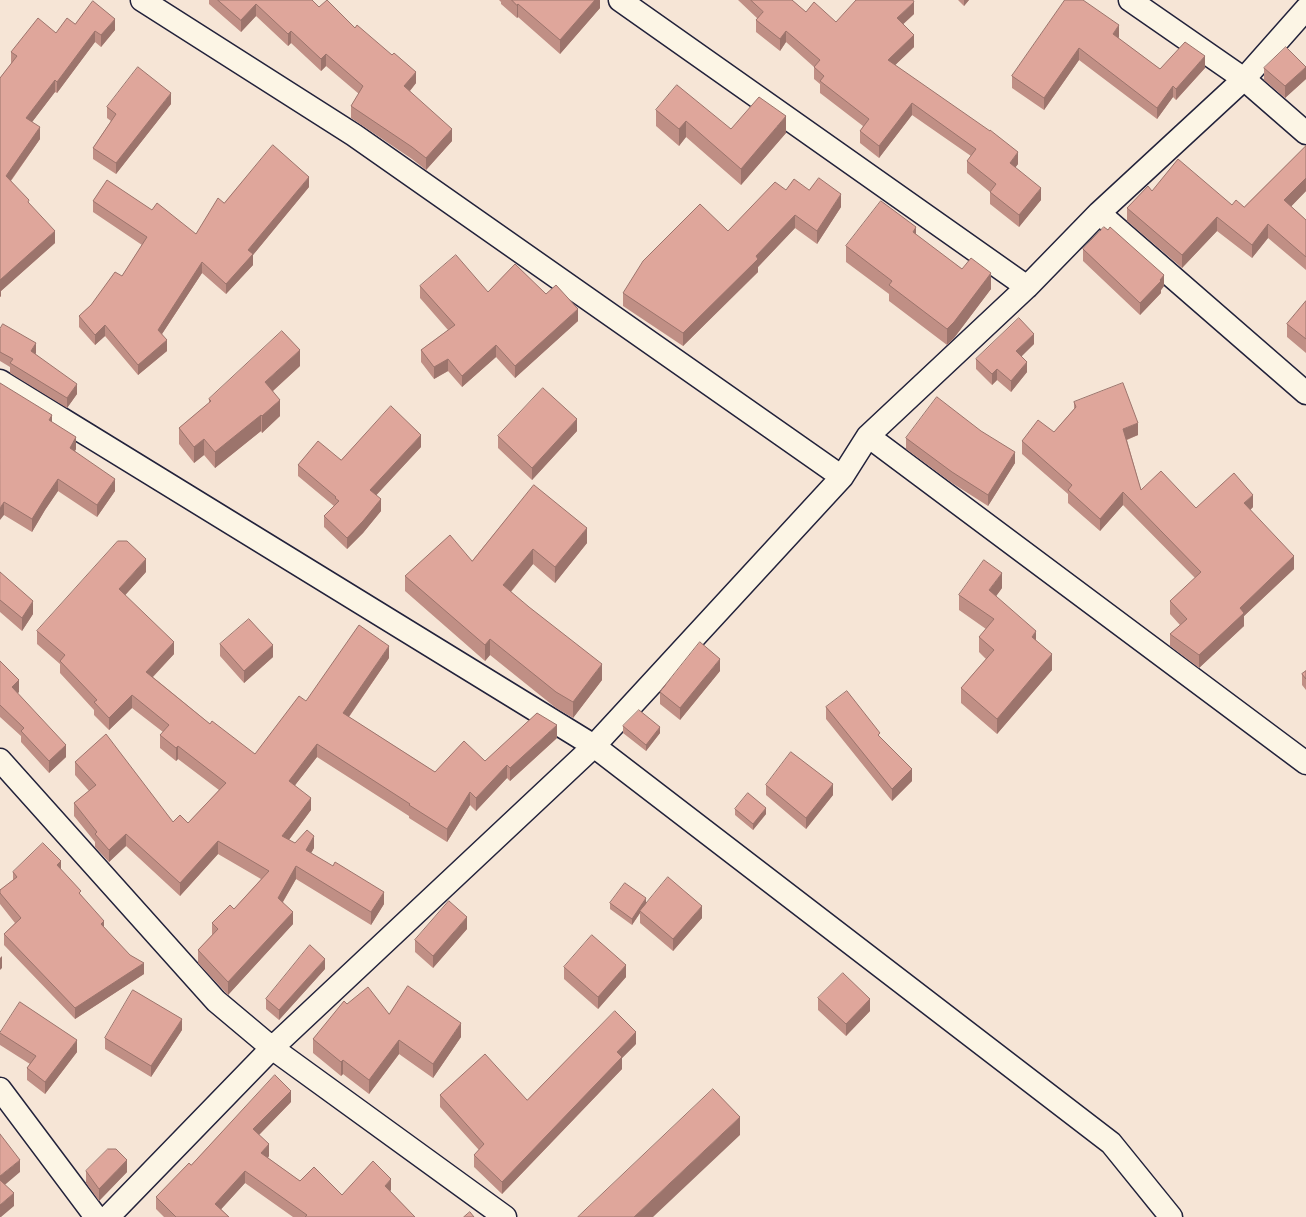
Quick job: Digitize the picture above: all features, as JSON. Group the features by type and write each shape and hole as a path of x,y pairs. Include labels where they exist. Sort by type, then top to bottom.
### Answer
{"street":[{"path":"142,0 354,135 842,477"},
{"path":"620,0 1027,287"},
{"path":"1130,0 1244,79 1306,133"},
{"path":"108,1217 272,1048 594,746 842,477 868,436 1027,287 1099,213 1244,79 1306,9"},
{"path":"1099,213 1306,393"},
{"path":"0,381 594,746 1111,1143 1171,1217"},
{"path":"868,436 1306,764"},
{"path":"0,760 216,1001 272,1048 505,1217"},
{"path":"0,1089 96,1217"}],"building":[{"path":"218,0 312,0 319,7 327,0 355,28 357,25 392,55 394,53 416,72 404,86 452,129 426,158 351,106 363,86 326,54 321,59 291,31 288,34 256,4 241,20"},
{"path":"512,0 595,0 560,40"},
{"path":"751,0 792,0 806,12 814,2 836,22 856,0 913,0 914,2 897,18 914,35 888,60 990,130 1018,152 1010,163 1041,188 1019,215 990,192 996,184 967,161 976,149 912,103 879,146 860,131 869,119 820,81 824,76 814,67 820,60 786,31 780,39 756,20 763,12"},
{"path":"1065,0 1083,0 1119,25 1113,34 1160,69 1185,42 1205,56 1176,89 1173,86 1157,108 1079,48 1044,98 1012,76"},
{"path":"93,1 115,19 101,35 95,31 57,82 55,80 26,118 40,127 6,176 29,200 28,202 55,231 0,280 0,78 17,56 11,52 38,18 56,33 67,18 75,24"},
{"path":"1286,47 1306,67 1285,86 1264,68"},
{"path":"138,67 171,93 116,163 93,148 116,114 107,107"},
{"path":"677,85 731,129 759,97 786,116 741,169 686,121 679,129 656,110"},
{"path":"273,145 309,177 248,250 253,254 226,284 202,262 158,330 167,340 138,365 105,325 95,335 79,316 91,305 115,272 122,276 147,237 93,201 107,180 152,210 157,203 196,234 218,198 224,203"},
{"path":"1306,146 1306,178 1284,200 1306,220 1306,257 1268,224 1252,245 1217,217 1182,255 1127,208 1148,186 1152,191 1178,159 1232,205 1236,200 1244,207"},
{"path":"819,178 841,194 817,231 795,215 756,256 758,259 683,333 623,293 643,261 700,204 728,231 775,182 786,190 794,179 809,190"},
{"path":"881,201 916,227 913,232 962,269 971,258 991,273 947,329 889,285 892,281 846,246"},
{"path":"1104,227 1108,230 1110,227 1164,275 1160,280 1161,281 1140,303 1083,249"},
{"path":"456,255 488,292 515,264 546,294 556,285 578,309 515,366 496,345 462,376 448,359 434,367 421,350 455,325 420,286"},
{"path":"1306,301 1306,339 1287,324"},
{"path":"1019,318 1034,334 1016,351 1027,362 1011,381 997,369 992,374 976,359"},
{"path":"3,324 36,343 31,351 77,384 67,398 10,363 13,359 0,352 0,329"},
{"path":"282,331 300,350 265,382 280,400 262,416 261,415 215,452 204,439 194,447 179,428 211,401 209,399"},
{"path":"0,383 52,415 49,420 76,437 70,448 115,479 97,505 58,479 32,519 4,502 0,508"},
{"path":"1123,383 1138,423 1123,429 1141,490 1161,471 1196,508 1234,473 1253,495 1244,503 1294,556 1240,608 1244,613 1199,655 1170,634 1187,619 1170,601 1201,572 1123,492 1100,519 1068,490 1072,485 1022,441 1038,420 1054,432 1076,407 1074,402"},
{"path":"543,388 577,419 532,468 498,436"},
{"path":"937,397 981,431 1015,452 988,495 952,472 906,438"},
{"path":"391,406 421,435 370,490 381,499 347,538 324,516 339,501 298,465 318,441 341,460"},
{"path":"534,485 587,528 555,567 533,549 503,585 602,664 573,702 556,692 490,639 485,645 405,576 450,535 472,561"},
{"path":"118,541 127,541 146,559 119,589 174,642 146,672 210,724 212,721 255,754 299,696 306,701 359,625 389,646 343,713 435,772 464,741 485,761 537,713 557,725 510,768 507,765 476,798 470,792 447,829 317,744 289,781 311,798 282,836 295,843 307,830 314,836 306,850 333,866 335,862 384,892 371,912 296,866 278,898 293,912 228,982 198,950 218,929 212,923 230,905 234,909 269,871 218,841 180,883 126,834 109,850 95,834 97,832 74,803 96,785 75,762 106,734 173,822 180,815 188,823 226,783 178,746 176,748 160,735 169,725 132,695 109,718 94,702 97,700 60,661 65,655 37,631"},
{"path":"984,560 1002,573 989,590 1036,631 1032,637 1052,654 997,719 961,688 994,650 979,637 994,619 959,595"},
{"path":"0,572 33,601 22,618 0,600"},
{"path":"249,619 273,645 244,671 220,644"},
{"path":"700,642 720,659 680,708 660,692"},
{"path":"0,661 19,680 12,687 66,745 49,761 21,731 24,728 0,705"},
{"path":"1306,671 1306,679 1302,674"},
{"path":"847,691 880,733 878,735 912,769 892,789 826,707"},
{"path":"639,710 660,727 646,745 623,726"},
{"path":"791,752 833,784 806,818 766,785"},
{"path":"748,793 766,808 753,824 735,809"},
{"path":"43,843 61,861 57,865 81,891 79,893 104,921 101,924 130,955 144,963 75,1008 4,934 21,918 0,893 0,890 17,877 13,872"},
{"path":"668,877 702,906 673,939 640,911"},
{"path":"625,883 646,898 632,919 610,903"},
{"path":"449,901 467,917 433,956 415,940"},
{"path":"592,935 626,965 598,997 564,967"},
{"path":"310,945 325,959 279,1010 266,999"},
{"path":"843,973 870,999 846,1024 818,998"},
{"path":"408,986 461,1023 433,1064 399,1040 369,1080 343,1060 341,1062 313,1039 344,1001 347,1004 368,987 389,1014"},
{"path":"133,990 182,1019 151,1066 105,1038"},
{"path":"20,1002 77,1040 45,1082 27,1068 36,1056 0,1033"},
{"path":"615,1011 636,1032 617,1052 622,1057 502,1182 474,1155 484,1144 440,1095 485,1054 527,1100"},
{"path":"275,1075 291,1091 253,1129 269,1144 261,1153 300,1181 314,1167 342,1195 373,1161 391,1179 385,1186 415,1217 305,1217 307,1215 245,1171 215,1204 229,1217 176,1217 156,1197 189,1163 191,1165"},
{"path":"713,1089 740,1117 634,1217 578,1217"},
{"path":"0,1134 20,1160 0,1176"},
{"path":"108,1149 116,1149 127,1160 99,1189 86,1171"},
{"path":"0,1180 14,1193 0,1205"},
{"path":"470,1212 474,1217 464,1217"}]}
